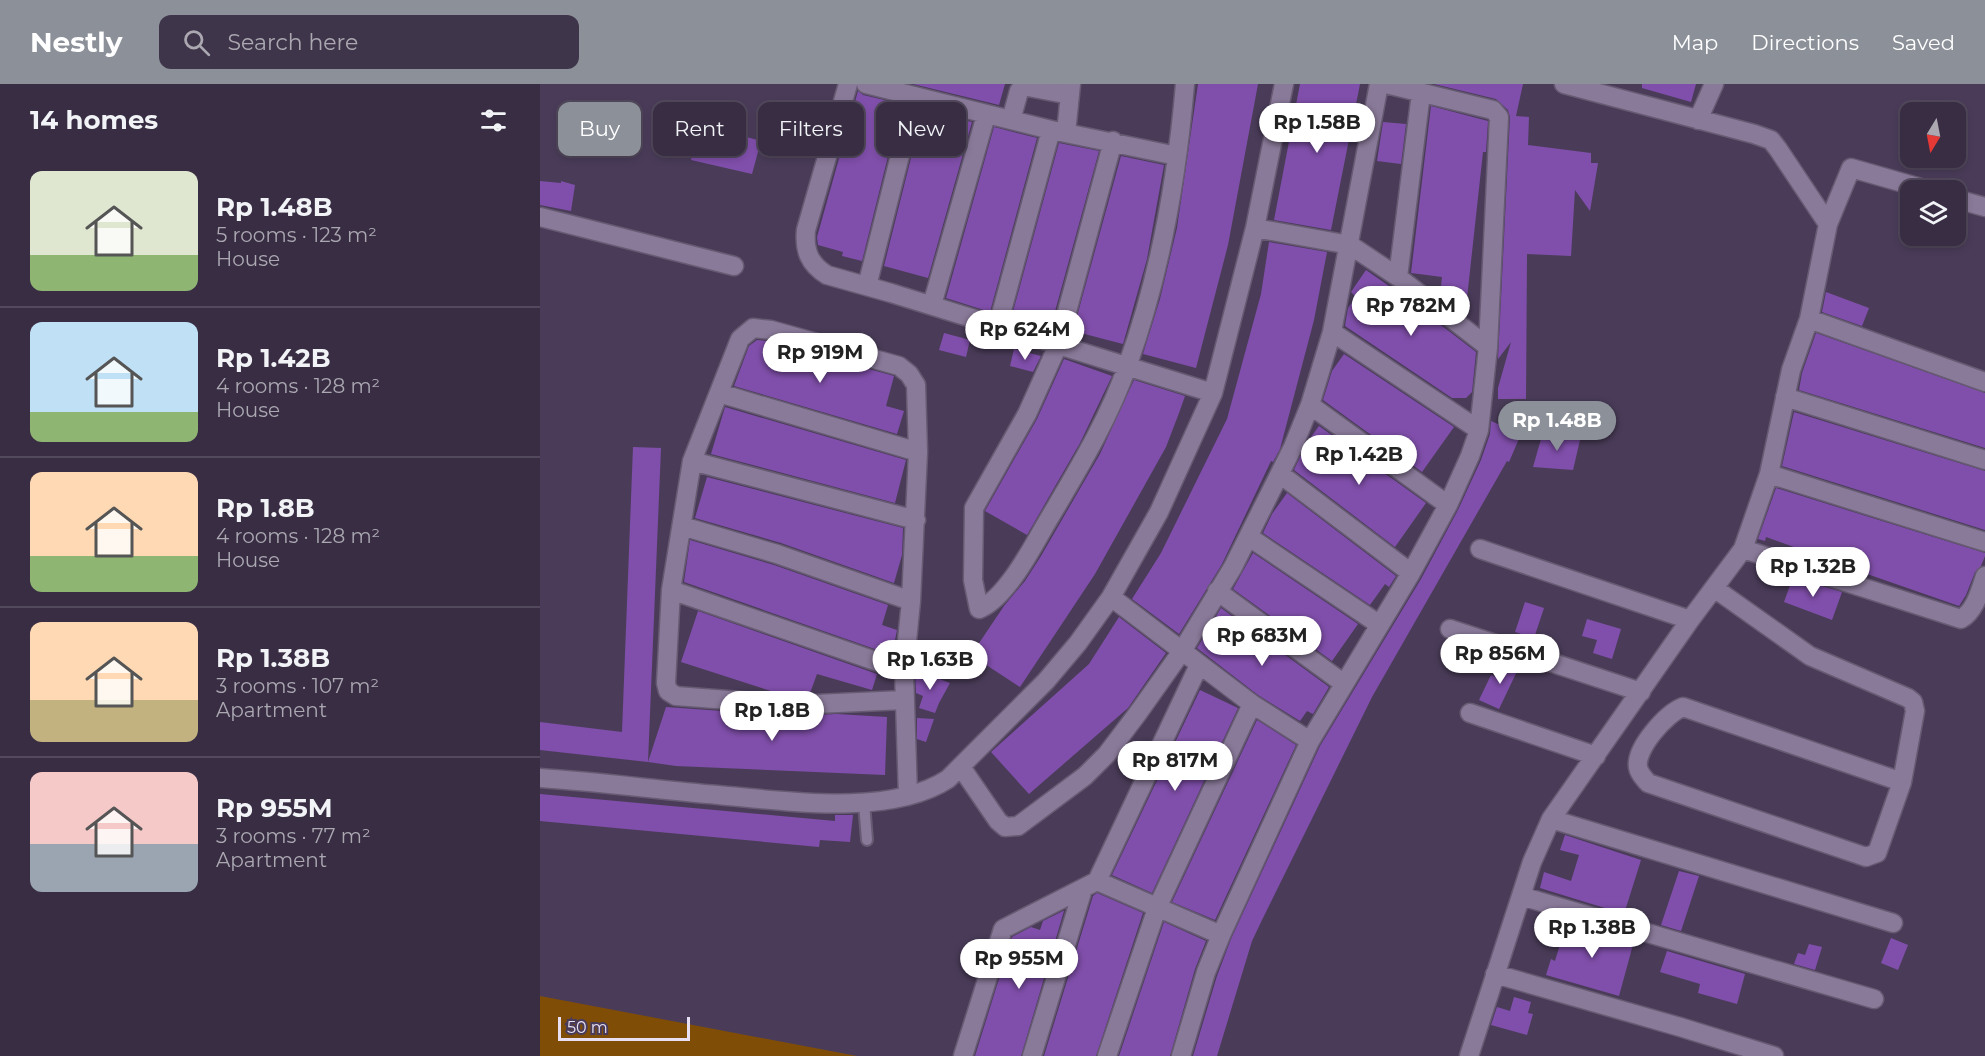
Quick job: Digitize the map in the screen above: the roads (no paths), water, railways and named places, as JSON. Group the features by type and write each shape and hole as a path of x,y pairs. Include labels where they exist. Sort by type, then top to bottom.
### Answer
{"street":[{"path":"848,84 806,230 807,255 818,269 827,275 998,325 1213,393"},
{"path":"866,84 986,115 1177,156"},
{"path":"1113,141 1058,345 1027,414 974,508 974,580 979,609 990,605 1021,566 1099,430 1128,365 1155,269 1177,156 1185,84"},
{"path":"540,778 772,800 864,803 908,796 938,785 961,767 1046,681 1072,651 1111,597 1159,512 1213,393 1256,228 1284,84"},
{"path":"961,767 998,821 1005,826 1018,826 1085,776 1107,754 1182,651 1249,537 1293,447 1310,405 1332,332 1379,84"},
{"path":"1180,1056 1206,972 1221,935 1310,741 1411,573 1448,505 1479,430 1488,347 1499,117 1493,110 1386,84"},
{"path":"1564,84 1770,140 1815,203 1827,224"},
{"path":"1698,120 1714,84"},
{"path":"998,325 1070,89 1023,86 1019,91 1011,120"},
{"path":"1398,277 1421,93"},
{"path":"867,286 915,96"},
{"path":"932,305 986,115"},
{"path":"1469,1056 1532,862 1551,819 1690,620 1743,549 1769,474 1791,370 1809,319 1827,224 1851,168 1900,182"},
{"path":"1966,202 1985,207"},
{"path":"540,217 620,239 714,259 734,266"},
{"path":"1256,228 1350,245 1398,277 1488,347"},
{"path":"1809,319 1985,382"},
{"path":"904,700 794,705 676,696 668,691 666,683 671,590 687,481 692,460 740,339 753,328 771,330 899,366 909,374 916,385 918,452 916,520 912,601 904,671 908,796"},
{"path":"1332,332 1479,430"},
{"path":"719,393 918,452"},
{"path":"1785,397 1985,460"},
{"path":"1310,405 1448,505"},
{"path":"692,460 916,520"},
{"path":"1280,474 1411,573"},
{"path":"1769,474 1985,542"},
{"path":"682,526 777,554 912,601"},
{"path":"1249,537 1380,625"},
{"path":"1480,549 1690,620"},
{"path":"1743,549 1960,619 1967,615 1979,595 1985,576"},
{"path":"1714,588 1810,656 1913,702 1915,711 1902,782 1877,853 1866,857 1648,783 1641,775 1637,765 1644,743 1676,710 1683,706 1902,782"},
{"path":"671,590 904,671"},
{"path":"1217,591 1343,683"},
{"path":"1111,597 1252,704 1310,741"},
{"path":"1450,629 1641,692"},
{"path":"1032,1056 1090,885 1199,665"},
{"path":"1107,1056 1157,908 1252,704"},
{"path":"1470,713 1596,756"},
{"path":"1551,819 1893,923"},
{"path":"963,1056 1003,929 1090,885 1157,908 1221,935"},
{"path":"1521,896 1874,999"},
{"path":"1495,974 1774,1056"}],"lane":[{"path":"864,803 867,840"}]}
